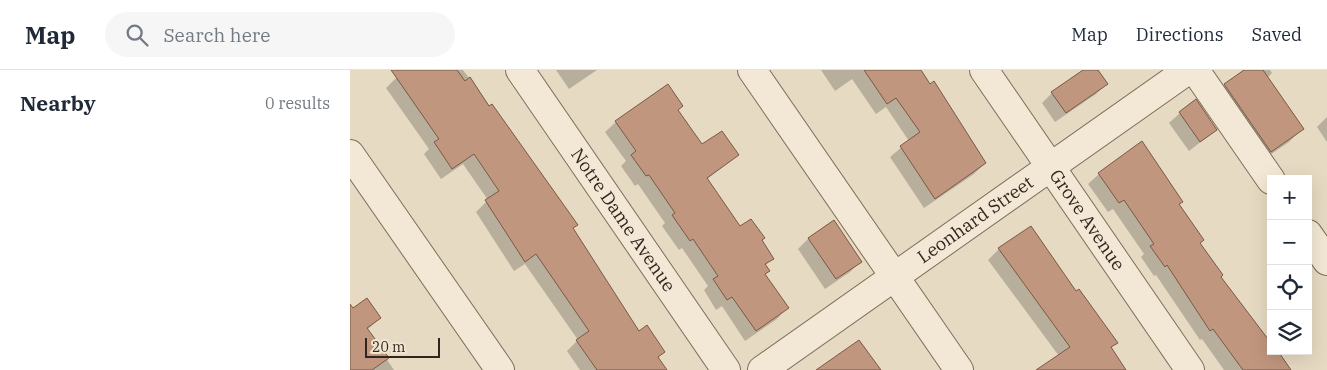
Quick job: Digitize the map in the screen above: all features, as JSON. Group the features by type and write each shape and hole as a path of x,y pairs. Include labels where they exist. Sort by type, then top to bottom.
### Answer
{"street":[{"name":"Notre Dame Avenue","path":"520,70 726,370"},
{"path":"752,70 959,370"},
{"name":"Grove Avenue","path":"984,70 1190,370"},
{"name":"Leonhard Street","path":"762,370 1188,70"},
{"path":"1194,70 1268,175"},
{"path":"350,154 500,370"},
{"path":"1312,240 1327,261"}],"building":[{"path":"391,70 457,70 465,81 470,77 489,106 492,104 578,225 573,228 639,331 647,325 665,352 658,357 667,370 597,370 576,340 589,331 536,254 525,262 485,200 499,191 474,154 452,169 434,142 439,139"},
{"path":"864,70 921,70 930,84 934,81 986,163 935,199 900,146 920,132 896,98 887,104"},
{"path":"1083,70 1098,70 1108,84 1066,113 1051,92"},
{"path":"1244,70 1263,70 1304,129 1271,152 1224,84"},
{"path":"668,84 683,106 678,110 702,144 722,131 739,155 707,178 740,226 751,219 765,238 762,240 774,259 765,264 770,271 765,274 789,308 756,331 732,297 727,300 713,279 718,276 693,239 690,241 672,215 675,213 649,175 646,176 631,155 636,151 615,121"},
{"path":"1196,99 1217,130 1200,142 1179,112"},
{"path":"1142,141 1183,202 1179,204 1204,240 1200,243 1223,275 1221,277 1267,338 1267,355 1281,355 1291,370 1243,370 1213,329 1210,331 1167,265 1165,267 1150,246 1154,244 1124,200 1119,203 1098,173"},
{"path":"834,220 862,262 836,279 808,238"},
{"path":"1031,226 1076,291 1079,289 1118,343 1111,347 1126,370 1036,370 1070,347 998,248"},
{"path":"367,298 381,318 367,328 389,358 372,370 350,370 350,304 353,308"},
{"path":"859,340 881,370 816,370"}]}
